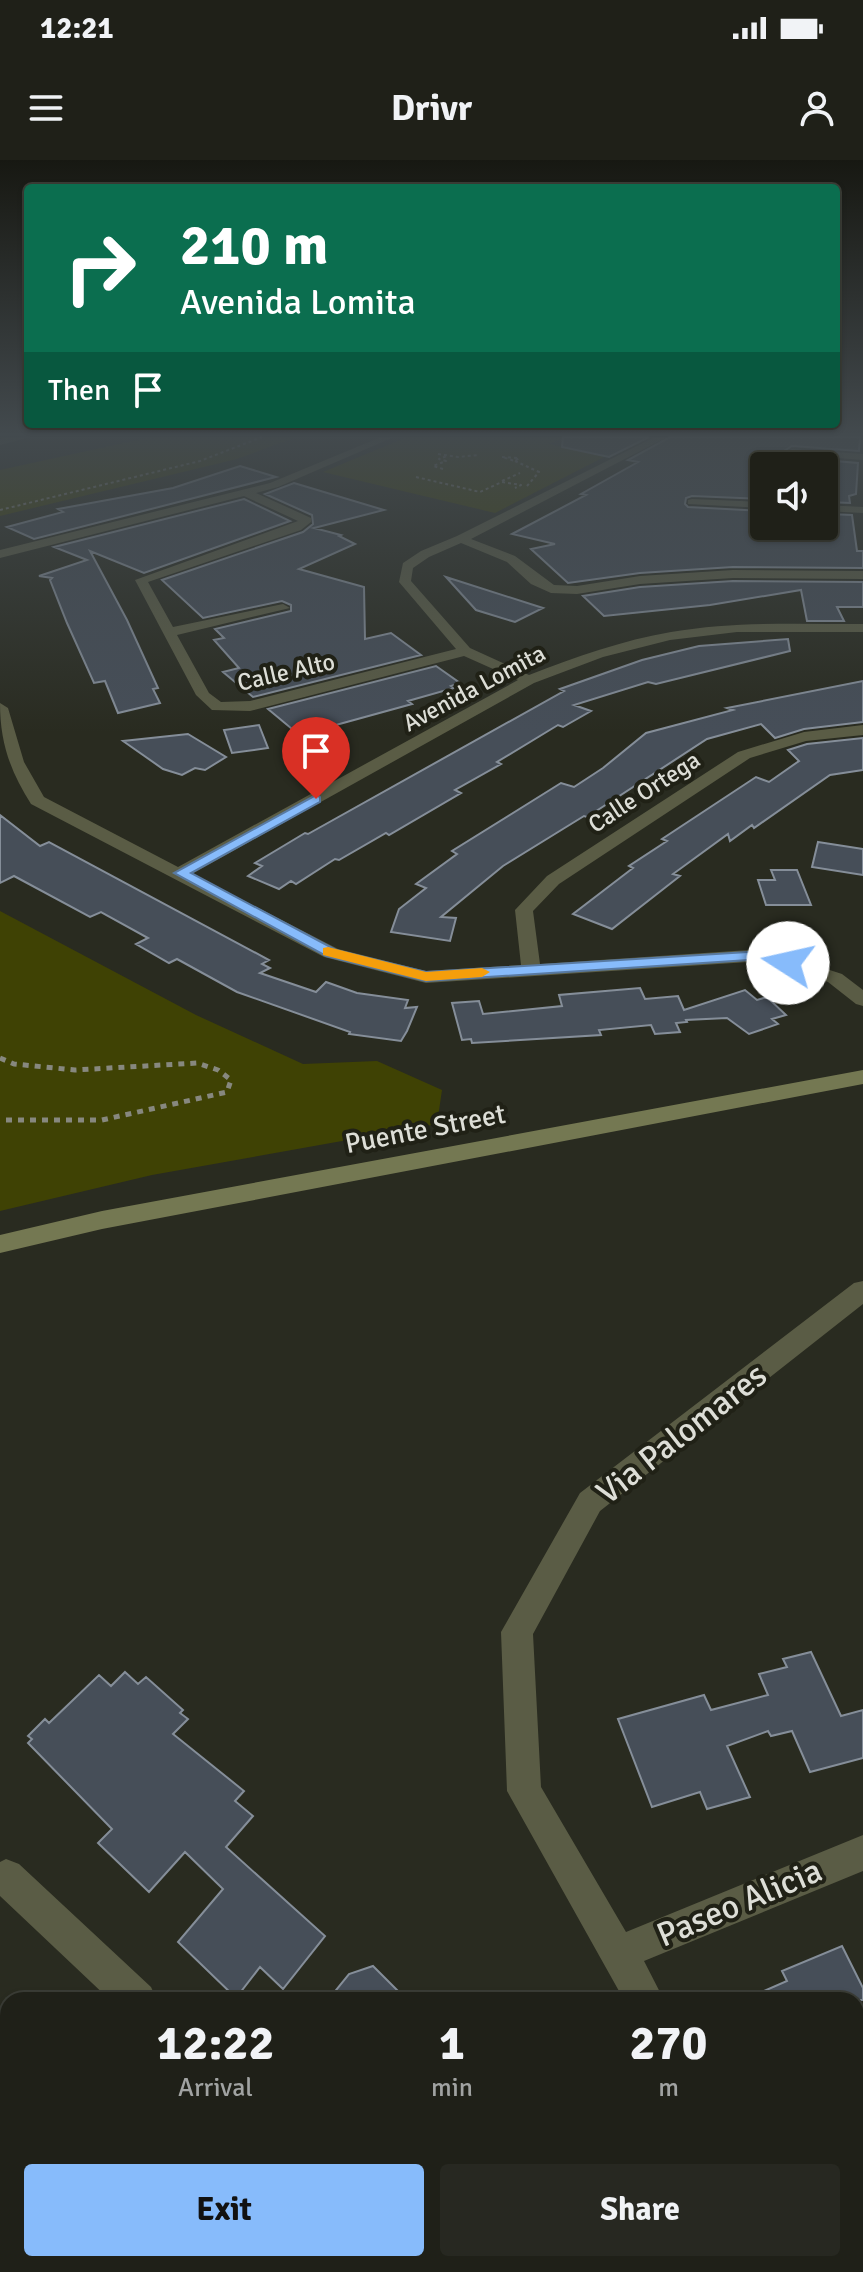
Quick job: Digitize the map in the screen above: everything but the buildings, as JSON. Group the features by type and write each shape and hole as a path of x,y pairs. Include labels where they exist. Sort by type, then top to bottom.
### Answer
{"street":[{"path":"0,554 74,536"},
{"name":"Calle Alto","path":"272,536 141,580 203,695 217,707 250,706 465,651"},
{"path":"468,536 425,554 407,566 405,582 465,651 529,680"},
{"path":"461,539 511,559 536,581 551,589 577,590 640,580 733,574 863,575"},
{"path":"171,632 283,608"},
{"name":"Avenida Lomita","path":"180,873 529,680 598,654 670,636 737,628 863,628"},
{"path":"0,708 16,762 37,800 331,953 426,977 765,955 835,978 863,1000"},
{"name":"Calle Ortega","path":"531,968 524,910 553,880 744,755 804,737 863,730"},
{"name":"Puente Street","path":"0,1244 102,1220 863,1077"},
{"name":"Via Palomares","path":"640,1992 524,1791 517,1632 590,1502 863,1290"},
{"name":"Paseo Alicia","path":"617,1954 863,1853"},
{"path":"6,1877 129,1992"}],"path":[{"path":"0,1058 14,1064 75,1070 197,1063 218,1070 231,1080 227,1092 102,1120 0,1120"}],"shaded area":[{"path":"0,911 196,1015 303,1064 377,1061 442,1090 437,1124 152,1175 0,1211"}],"slow traffic":[{"path":"328,952 426,977 482,972"}],"route":[{"path":"316,799 180,873 331,953 426,977 765,955 788,963"}]}
